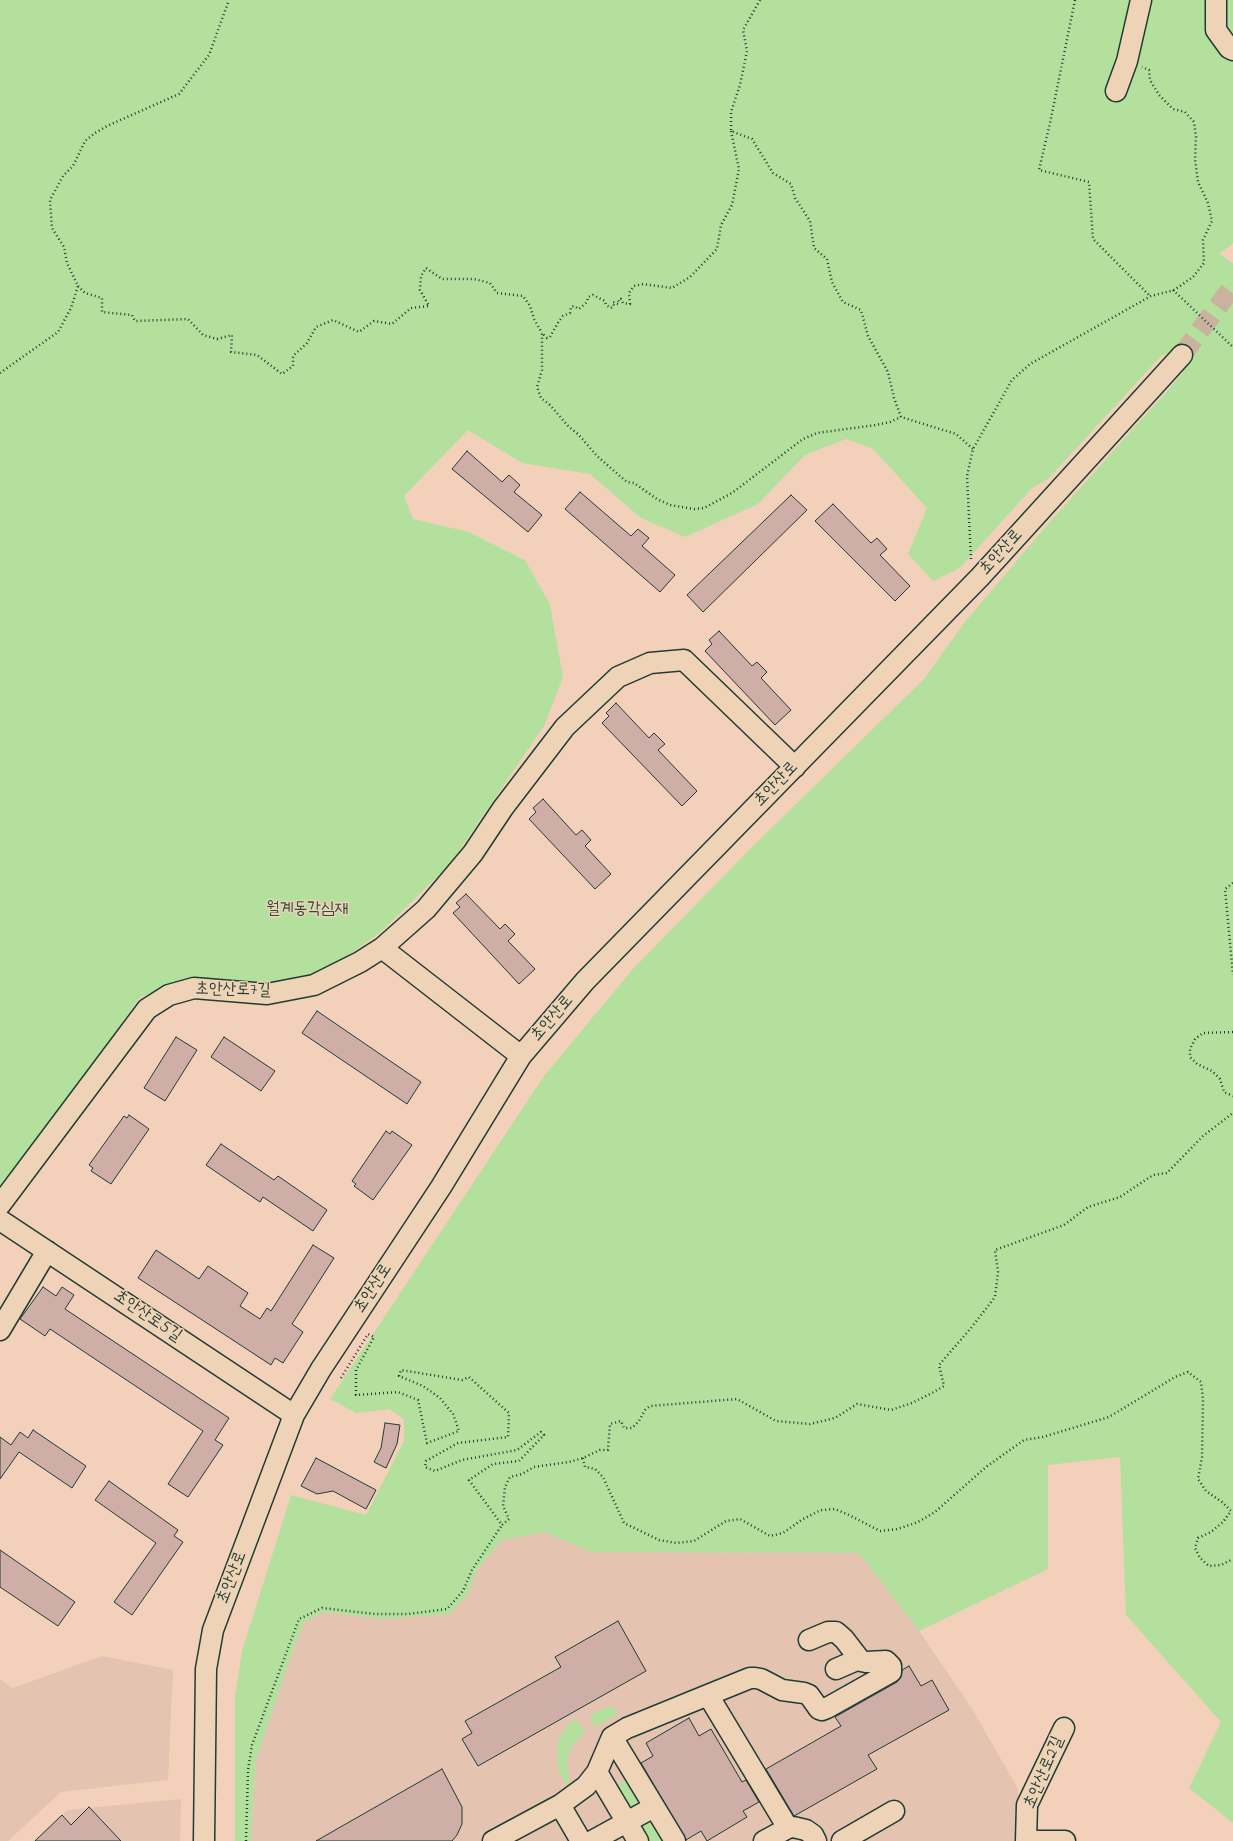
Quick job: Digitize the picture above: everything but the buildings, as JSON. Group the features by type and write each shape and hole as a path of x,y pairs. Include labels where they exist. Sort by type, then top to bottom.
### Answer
{"street":[{"path":"1116,91 1127,61 1141,0"},
{"path":"1216,0 1216,30 1229,48 1233,50"},
{"name":"초안산로","path":"204,1841 206,1669 213,1630 294,1415 321,1369 441,1187 521,1056 585,981 980,577 1182,355"},
{"name":"초안산로7길","path":"0,1205 147,1009 169,995 194,988 267,994 314,985 360,962 382,948 426,909 473,853 502,808 565,727 618,677 650,663 684,660 795,767"},
{"path":"382,948 521,1056"},
{"name":"초안산로5길","path":"0,1220 294,1415"},
{"path":"0,1330 47,1251"},
{"path":"493,1841 560,1805 586,1786 597,1772 612,1737 627,1728 750,1678 761,1679 782,1690 809,1695 819,1709 822,1710 891,1672 891,1666 886,1661 866,1662 859,1659 844,1639 836,1632 828,1632 809,1640"},
{"path":"836,1669 859,1659"},
{"path":"708,1695 788,1828"},
{"name":"초안산로2길","path":"1064,1728 1028,1805 1026,1841 1065,1841"},
{"path":"612,1737 675,1841"},
{"path":"597,1772 638,1841"},
{"path":"560,1805 581,1841"},
{"path":"592,1841 654,1807"},
{"path":"842,1841 894,1811"},
{"path":"764,1841 788,1828 800,1828 806,1830 813,1835 816,1841"}],"path":[{"path":"229,0 210,55 179,94 107,126 85,141 73,166 63,176 50,200 52,228 64,247 67,263 78,286 85,294 102,298 102,312 132,315 135,321 188,319 204,336 217,339 232,335 231,352 257,355 282,374 293,366 293,356 307,343 316,327 333,320 359,332 374,321 392,324 411,308 429,306 420,290 421,276 426,268 442,278 474,279 490,283 497,293 523,296 530,306 534,318 542,333 547,338 550,337 563,316 570,313 571,307 574,306 579,309 587,302 588,297 593,294 605,301 606,305 611,308 614,306 613,302 618,304 618,300 620,299 623,303 630,304 629,293 634,286 643,284 672,288 690,277 717,249 721,225 732,205 739,169 731,131 731,112 740,85 747,50 743,30 760,0"},
{"path":"1075,0 1039,170 1089,182 1092,239 1151,296"},
{"path":"971,559 967,476 973,449 1012,380 1030,364 1151,296 1174,290 1193,276 1204,263 1203,240 1212,221 1208,204 1198,182 1195,160 1196,137 1194,122 1185,112 1173,109 1159,95 1150,80 1149,70 1127,61"},
{"path":"731,131 752,139 773,173 791,184 795,198 810,221 814,248 826,259 832,282 843,302 861,310 868,336 888,372 894,398 901,417"},
{"path":"0,373 58,332 71,308 78,286"},
{"path":"1174,290 1233,347"},
{"path":"542,333 542,370 537,387 541,398 550,405 597,456 621,477 628,482 634,483 656,499 676,506 694,509 704,508 716,502 732,493 803,439 817,433 876,425 890,422 901,417 956,434 973,449"},
{"path":"1233,883 1225,889 1233,975"},
{"path":"1233,1032 1203,1033 1195,1039 1190,1049 1190,1057 1197,1064 1212,1070 1220,1079 1224,1092 1233,1096"},
{"path":"246,1841 248,1770 252,1745 300,1619 322,1608 375,1614 408,1614 447,1609 463,1591 472,1570 502,1525 509,1519 503,1506 505,1486 510,1477 522,1474 534,1467 552,1463 569,1462 583,1458 600,1450 608,1450 610,1424 621,1421 624,1428 632,1428 639,1421 645,1410 650,1406 736,1399 776,1421 810,1424 836,1418 857,1404 891,1410 919,1400 944,1386 939,1366 995,1297 998,1272 995,1250 1064,1225 1088,1207 1120,1198 1153,1175 1167,1173 1203,1136 1233,1113"},
{"path":"341,1378 368,1334 374,1337 356,1370 356,1395 398,1392 418,1400 427,1443 459,1431 453,1414 440,1398 423,1386 399,1376 401,1370 462,1380 469,1377 509,1413 508,1437 458,1443 426,1461 425,1467 435,1471 462,1460 517,1450 541,1432 544,1435 519,1461 493,1464 468,1480 502,1525"},
{"path":"583,1458 585,1467 595,1470 603,1477 624,1523 659,1540 676,1543 694,1541 726,1521 740,1519 770,1536 784,1533 803,1518 822,1510 835,1509 880,1532 898,1529 918,1522 935,1512 986,1466 1024,1440 1043,1437 1109,1417 1175,1377 1188,1372 1201,1382 1203,1399 1202,1457 1198,1479 1206,1491 1222,1502 1230,1511 1223,1522 1211,1532 1198,1538 1195,1548 1200,1558 1209,1566 1222,1565 1233,1559"}],"shaded area":[{"path":"545,1532 591,1552 859,1553 919,1631 971,1707 1018,1789 1018,1841 251,1841 256,1761 304,1622 324,1612 382,1619 468,1594 477,1570 502,1540"},
{"path":"102,1656 173,1670 168,1780 61,1792 8,1841 0,1841 0,1679 13,1688"},
{"path":"181,1799 180,1841 33,1841 67,1810"}],"green space":[{"name":"월계동각심재","path":"0,0 1233,0 1233,50 1229,58 1233,61 1233,243 1219,254 1233,263 1233,1823 1189,1788 1221,1722 1126,1615 1120,1457 1048,1465 1048,1569 919,1631 859,1553 591,1552 545,1532 502,1540 477,1570 468,1594 449,1614 382,1619 324,1612 304,1622 256,1761 251,1841 235,1841 235,1696 242,1651 291,1495 366,1515 404,1441 404,1419 389,1409 356,1413 330,1399 544,1076 632,970 753,846 924,679 964,623 1048,524 1182,374 1185,360 1175,352 1162,355 1048,479 1032,488 960,568 933,581 908,554 927,508 873,449 846,439 805,455 758,504 685,537 641,518 590,474 522,463 468,430 404,496 413,519 469,532 525,560 550,605 563,677 544,726 450,864 383,930 326,972 280,984 242,986 189,981 140,997 0,1196"},
{"path":"611,1706 617,1711 616,1715 595,1727 590,1715"},
{"path":"575,1719 585,1731 572,1746 568,1755 567,1764 570,1785 568,1787 559,1771 557,1759 558,1740 565,1728"},
{"path":"629,1778 645,1806 629,1815 612,1788"},
{"path":"648,1817 662,1841 645,1841 635,1825"}],"tunnel":[{"path":"1182,355 1233,286"}]}
